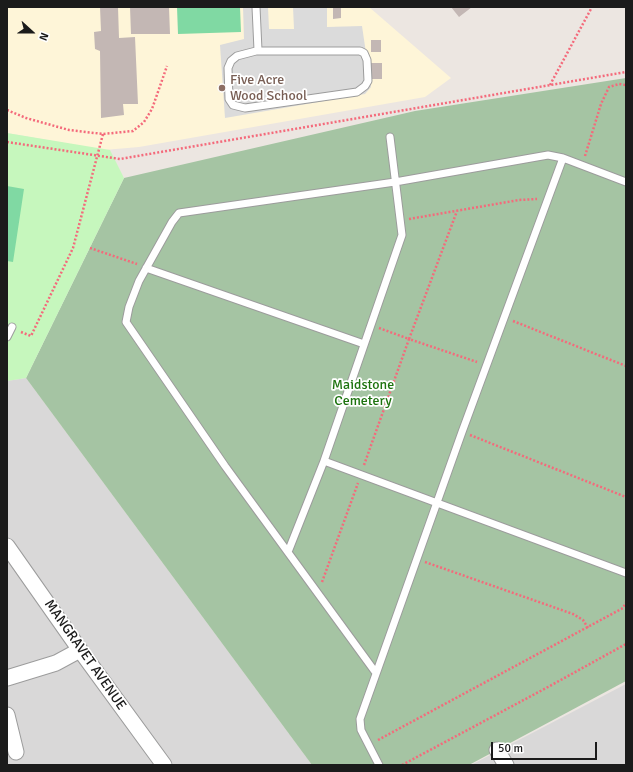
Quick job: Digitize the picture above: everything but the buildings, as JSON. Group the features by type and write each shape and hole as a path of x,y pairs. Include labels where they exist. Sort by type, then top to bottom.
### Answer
{"street":[{"name":"MANGRAVET AVENUE","path":"7,546 80,650 164,765"},
{"path":"7,678 56,663 80,650"},
{"path":"7,715 16,752"},
{"path":"497,750 506,765"}],"lane":[{"path":"256,7 258,50"},
{"path":"258,50 360,51 364,53 367,60 368,81 365,86 357,92 246,108 233,105 229,99 228,68 231,61 237,56 258,50"},
{"path":"288,552 324,461 402,235 390,137"},
{"path":"376,673 225,466 126,322 129,307 139,281 172,222 180,213 396,182 548,155 563,158 626,182"},
{"path":"379,765 361,730 360,719 462,432 563,158"},
{"path":"146,268 364,344"},
{"path":"7,337 12,327"},
{"path":"324,461 437,504 626,572"}],"path":[{"path":"550,85 592,7"},
{"path":"7,110 26,118 69,130 103,134 133,131 144,122 152,109 167,66"},
{"path":"7,142 120,160 626,72"},
{"path":"582,166 601,104 609,88 619,84 626,85"},
{"path":"12,327 31,336 73,248 103,134"},
{"path":"400,220 519,200 536,199 547,202"},
{"path":"318,593 457,210"},
{"path":"90,248 146,268"},
{"path":"504,318 626,366"},
{"path":"371,325 487,365"},
{"path":"462,432 626,497"},
{"path":"417,559 573,614 583,620 588,628"},
{"path":"368,744 588,628 624,608 626,602"},
{"path":"402,765 626,644"}],"shaded area":[{"name":"Five Acre Wood School","path":"7,7 369,7 451,78 425,97 139,147 104,150 7,133"},
{"path":"243,7 268,7 269,29 294,29 293,7 327,7 327,27 362,26 371,87 365,94 225,118 220,45 244,39"},
{"path":"26,378 312,765 7,765 7,381"},
{"path":"626,684 626,765 471,765"}],"green space":[{"path":"177,7 240,7 241,32 178,34"},
{"name":"Maidstone Cemetery","path":"626,78 626,681 469,765 312,765 26,378 124,178 415,111"},
{"path":"7,133 110,150 124,178 26,378 7,381"},
{"path":"7,186 24,189 13,262 7,261"}],"place":[{"name":"Five Acre Wood School","path":"222,88"}]}
